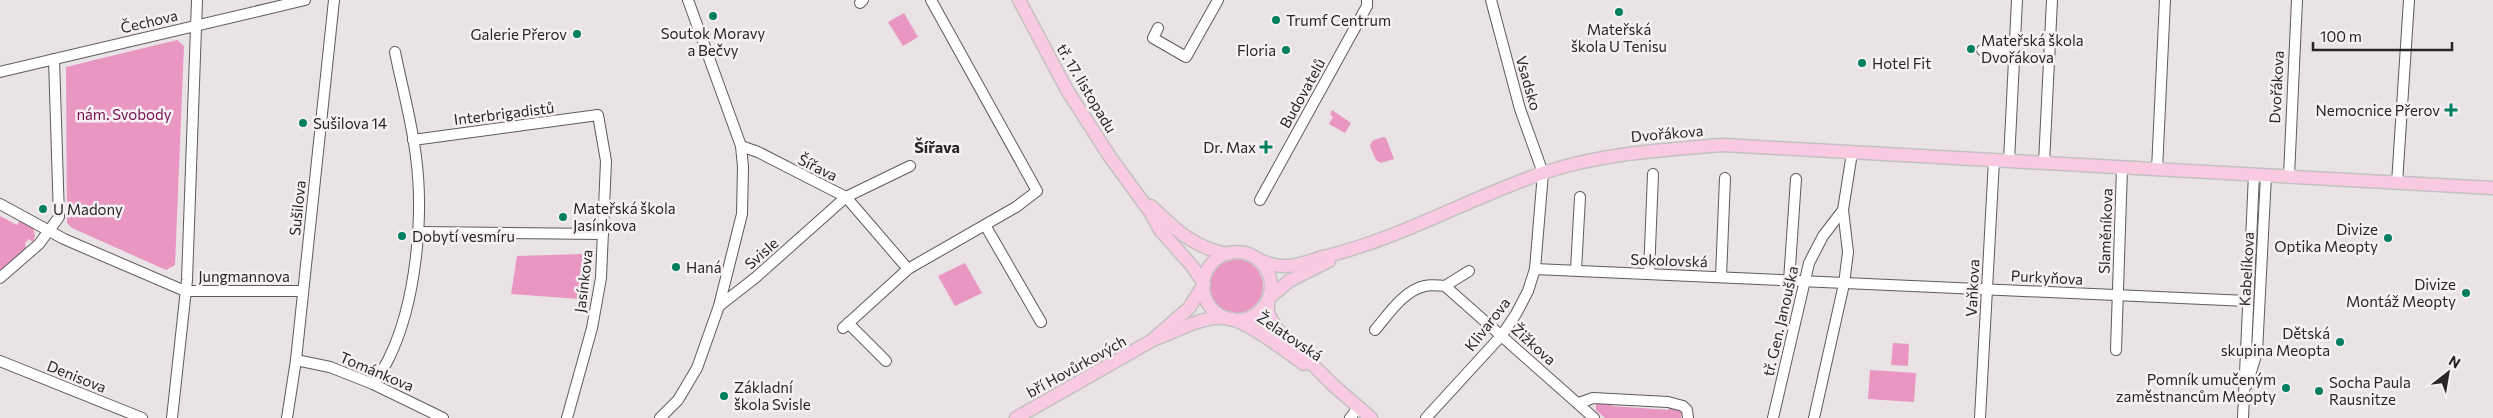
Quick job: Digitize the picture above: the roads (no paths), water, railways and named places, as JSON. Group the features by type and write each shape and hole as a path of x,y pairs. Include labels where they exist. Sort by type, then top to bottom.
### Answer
{"main road":[{"name":"tř. 17. listopadu","path":"1019,0 1067,90 1110,157 1160,230 1187,260 1204,284"},
{"name":"Dvořákova","path":"1268,299 1288,280 1344,252 1450,212 1543,173 1590,160 1634,151 1723,145 2493,188"},
{"name":"tř. 17. listopadu","path":"1133,189 1192,242 1209,250 1228,254"},
{"path":"1241,252 1254,257 1264,266 1270,278 1268,299 1260,310 1248,318 1227,318 1210,305 1204,284 1211,265 1228,254 1241,252"},
{"name":"Dvořákova","path":"1254,257 1269,264 1284,266 1344,252"},
{"name":"bří Hovůrkových","path":"1151,341 1175,318 1189,308 1204,284"},
{"name":"Želatovská","path":"1268,299 1268,313 1276,328 1333,385 1371,418"},
{"name":"bří Hovůrkových","path":"1016,418 1151,341 1195,324 1227,318"},
{"name":"Želatovská","path":"1227,318 1257,332 1333,385"}],"street":[{"path":"172,418 185,291 197,0"},
{"name":"Čechova","path":"0,72 306,0"},
{"name":"Sušilova","path":"287,418 296,360 334,0"},
{"path":"660,418 678,400 697,368 719,306 742,214 743,166 741,146 688,0"},
{"path":"886,360 846,326 908,269 985,225 1037,191 931,0"},
{"path":"1158,28 1153,38 1186,57 1218,0"},
{"name":"Budovatelů","path":"1260,200 1367,6 1367,0"},
{"name":"Vsadsko","path":"1491,0 1520,109 1543,173"},
{"path":"2009,161 2017,0"},
{"path":"2044,163 2052,0"},
{"path":"2157,170 2165,0"},
{"name":"Dvořákova","path":"2289,176 2297,0"},
{"path":"2397,183 2409,0"},
{"path":"1982,50 2014,52"},
{"path":"373,384 389,359 399,334 411,284 419,232 416,157 395,52"},
{"path":"0,278 50,231 59,215 54,59"},
{"name":"Interbrigadistů","path":"413,140 598,115"},
{"name":"Jasínkova","path":"567,418 581,375 595,315 602,264 606,160 598,115"},
{"name":"Šířava","path":"741,146 758,152 846,197 910,166"},
{"name":"tř. Gen. Janouška","path":"1814,418 1844,284 1848,252 1843,210 1852,153"},
{"name":"Vaňkova","path":"1980,418 1994,160"},
{"name":"Slaměníkova","path":"2116,350 2122,168"},
{"name":"Klivarova","path":"1426,418 1502,335 1528,292 1535,269 1543,173"},
{"path":"1649,274 1653,174"},
{"name":"Kabelíkova","path":"2243,418 2244,393 2250,364 2247,301 2260,174"},
{"name":"Kabelíkova","path":"2250,364 2257,352 2260,174"},
{"path":"1721,277 1724,178"},
{"name":"tř. Gen. Janouška","path":"1788,281 1796,179"},
{"path":"846,197 908,269"},
{"name":"Svisle","path":"719,306 755,278 846,197"},
{"path":"1576,270 1580,197"},
{"path":"0,204 96,254 185,291"},
{"name":"tř. Gen. Janouška","path":"1773,418 1809,263 1822,236 1843,210"},
{"path":"985,225 1041,322"},
{"path":"419,232 603,234"},
{"name":"Sokolovská","path":"1535,269 1844,284"},
{"path":"1375,330 1410,294 1425,286 1445,286 1469,271"},
{"name":"Purkyňova","path":"1844,284 2247,301"},
{"name":"Žižkova","path":"1445,286 1594,418"},
{"name":"Jungmannova","path":"185,291 303,290"},
{"name":"Tománkova","path":"296,360 330,367 373,384 443,418"},
{"name":"Denisova","path":"0,361 142,418"},
{"path":"1579,403 1593,398 1668,402 1683,406 1687,410 1688,418"},
{"path":"1350,418 1359,407"}],"place":[{"name":"Mateřská škola U Tenisu","path":"1619,12"},
{"name":"Soutok Moravy a Bečvy","path":"713,16"},
{"name":"Trumf Centrum","path":"1276,20"},
{"name":"Galerie Přerov","path":"577,34"},
{"name":"Mateřská škola Dvořákova","path":"1971,49"},
{"name":"Floria","path":"1286,50"},
{"name":"Hotel Fit","path":"1862,63"},
{"name":"Nemocnice Přerov","path":"2451,110"},
{"name":"Sušilova 14","path":"303,123"},
{"name":"Dr. Max","path":"1266,147"},
{"name":"U Madony","path":"43,209"},
{"name":"Mateřská škola Jasínkova","path":"563,217"},
{"name":"Dobytí vesmíru","path":"402,236"},
{"name":"Divize Optika Meopty","path":"2388,238"},
{"name":"Haná","path":"676,267"},
{"name":"Divize Montáž Meopty","path":"2466,293"},
{"name":"Dětská skupina Meopta","path":"2340,342"},
{"name":"Pomník umučeným zaměstnancům Meopty","path":"2286,388"},
{"name":"Socha Paula Rausnitze","path":"2319,391"},
{"name":"Základní škola Svisle","path":"724,396"}],"district":[{"name":"Šířava","path":"937,146"}],"park label":[{"name":"nám. Svobody","path":"124,114"}]}
